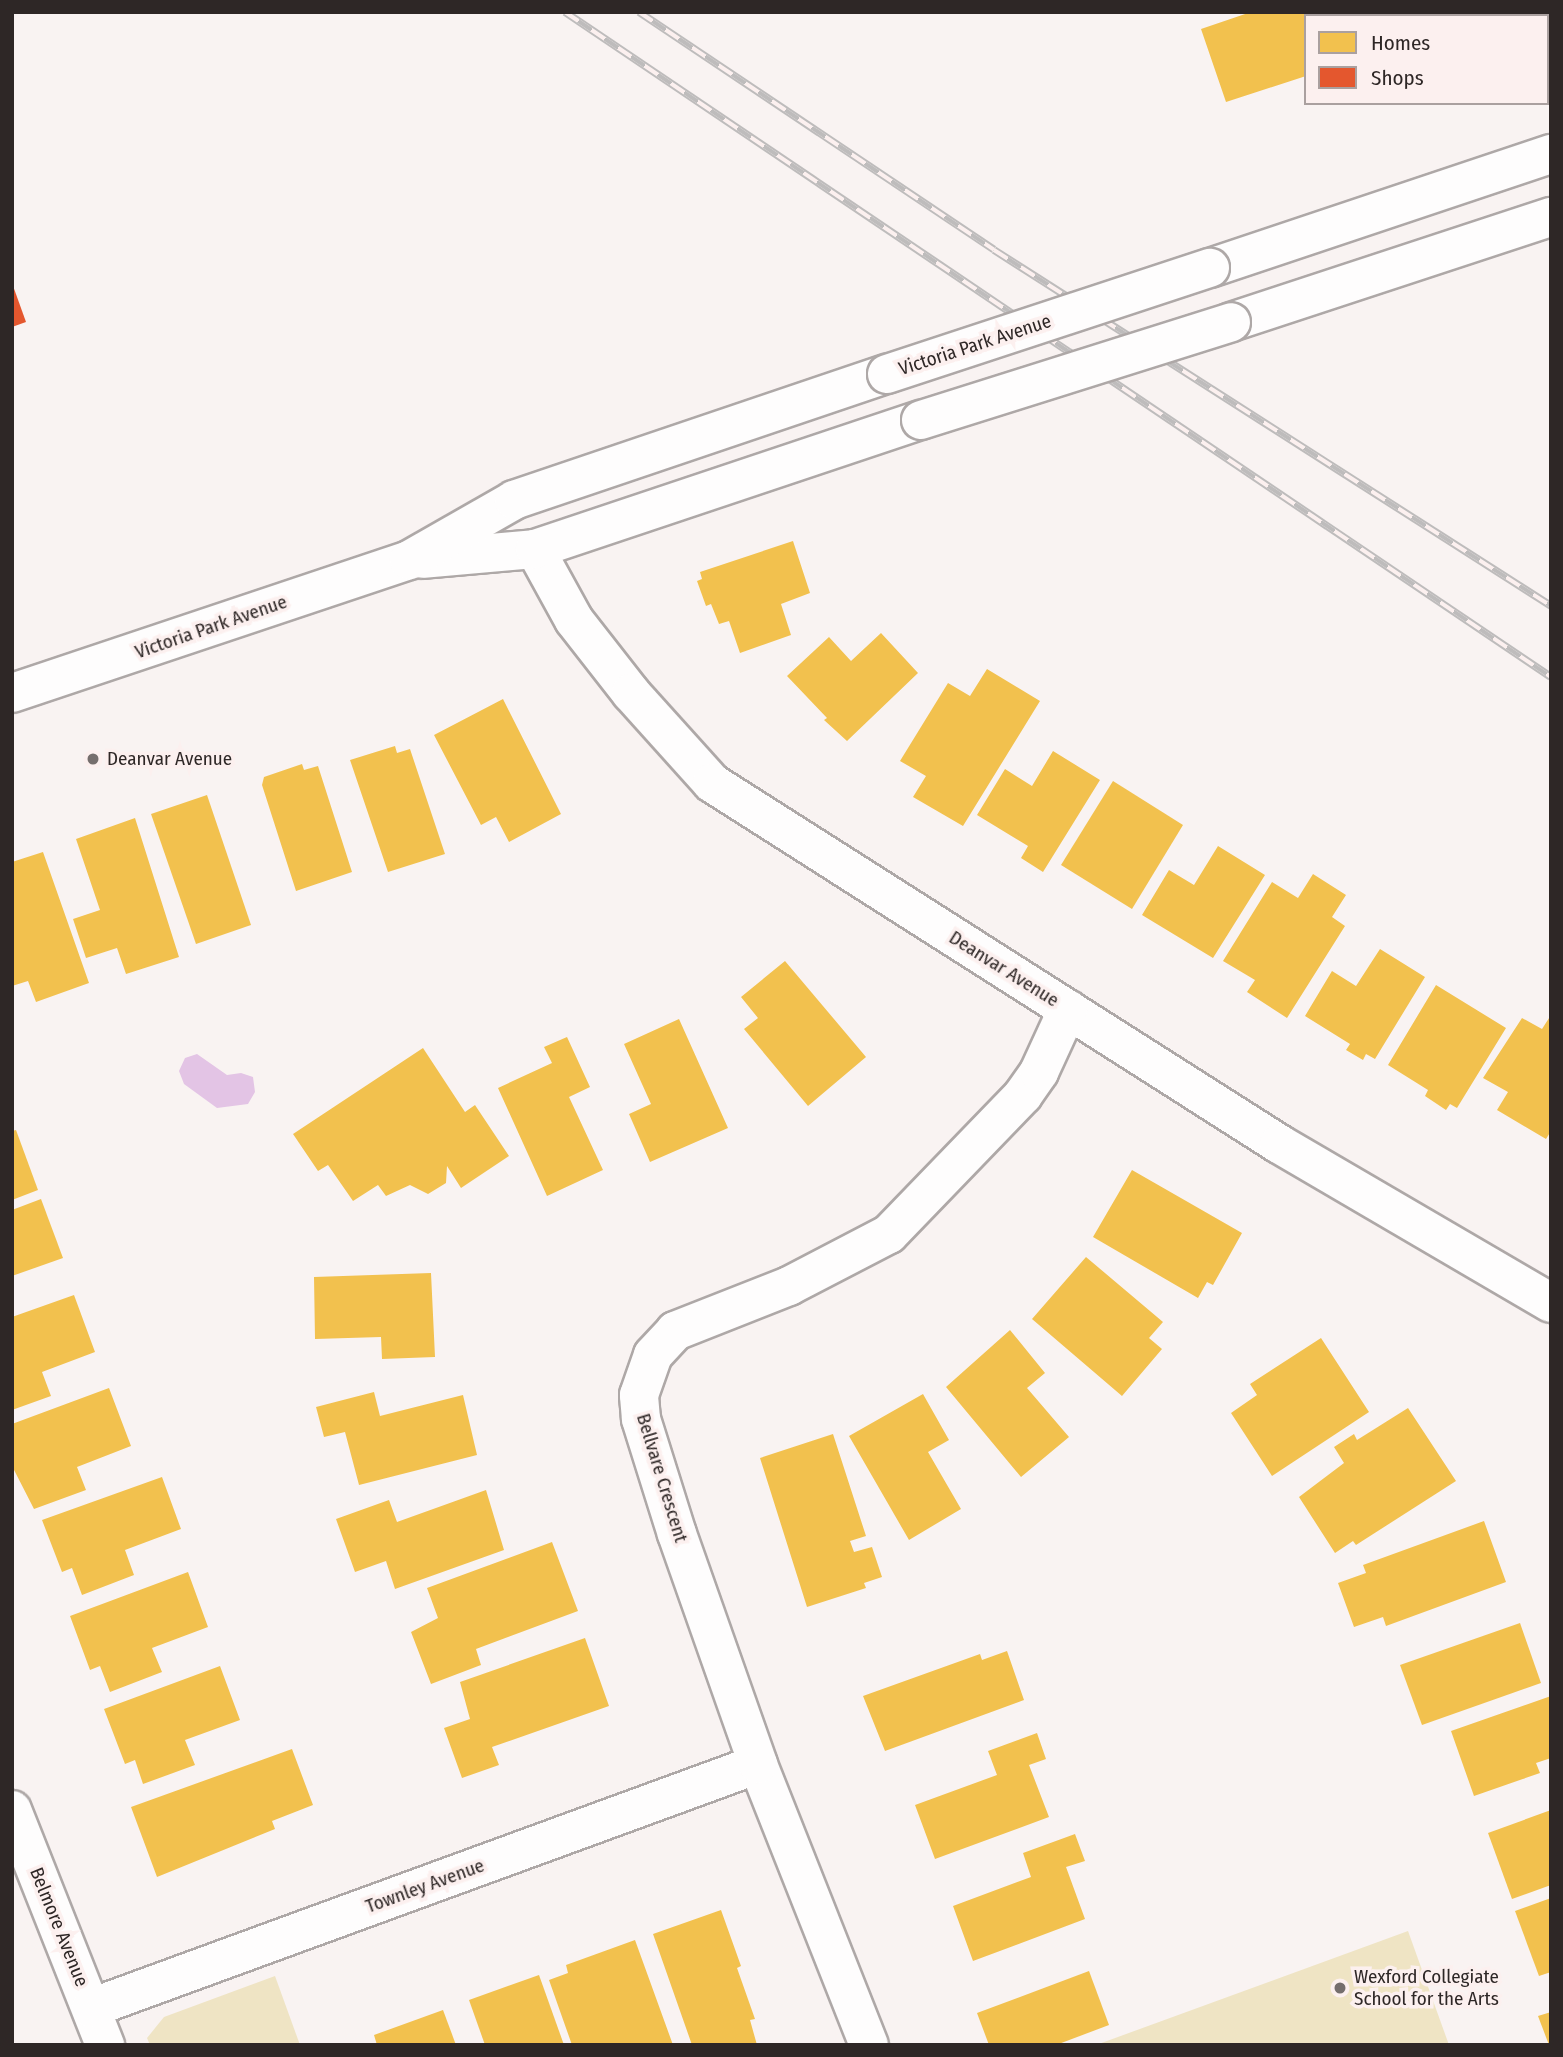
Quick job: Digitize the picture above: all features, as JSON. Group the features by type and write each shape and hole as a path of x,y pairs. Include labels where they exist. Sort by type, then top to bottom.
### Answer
{"street":[{"name":"Victoria Park Avenue","path":"12,694 410,561 514,500 1551,154"},
{"name":"Victoria Park Avenue","path":"410,561 535,549 921,420 1551,217"},
{"name":"Deanvar Avenue","path":"535,549 574,620 631,693 712,783 1279,1144 1551,1303"},
{"name":"Bellvare Crescent","path":"869,2045 758,1764 640,1419 639,1395 653,1355 675,1331 789,1286 889,1234 1023,1095 1039,1072 1068,1009"},
{"name":"Townley Avenue","path":"91,2008 758,1764"},
{"name":"Belmore Avenue","path":"12,1810 105,2045"}],"shaded area":[{"path":"197,1054 227,1075 241,1073 253,1077 255,1092 248,1104 217,1108 184,1084 179,1071 185,1058"},
{"name":"Wexford Collegiate School for the Arts","path":"1408,1931 1449,2045 1096,2045"},
{"path":"275,1976 300,2045 150,2045 147,2038 164,2017"}],"building: Homes":[{"path":"1251,12 1499,12 1304,14 1304,77 1226,102 1201,29"},
{"path":"793,541 810,593 781,604 791,635 740,653 729,621 719,624 711,604 706,606 697,581 702,579 700,572"},
{"path":"881,633 918,673 847,741 824,720 827,718 787,676 829,637 851,661"},
{"path":"987,669 1040,701 963,826 913,797 926,776 900,761 948,683 970,696"},
{"path":"503,699 561,814 509,842 496,817 481,825 434,735"},
{"path":"395,746 397,753 410,749 445,854 388,872 350,760"},
{"path":"1053,751 1100,780 1043,872 1021,858 1028,846 977,815 1005,769 1032,786"},
{"path":"302,764 304,770 318,766 352,872 296,891 262,785 264,777"},
{"path":"1113,781 1183,825 1132,909 1061,865"},
{"path":"207,795 251,925 196,944 151,814"},
{"path":"135,818 179,957 126,974 117,948 86,958 73,919 100,910 76,839"},
{"path":"1218,846 1265,875 1213,958 1142,915 1169,870 1194,885"},
{"path":"43,852 89,983 36,1002 28,981 12,986 12,862"},
{"path":"1313,874 1346,895 1332,917 1345,926 1287,1018 1247,992 1255,980 1223,961 1272,882 1298,898"},
{"path":"1380,949 1425,977 1375,1059 1366,1054 1363,1060 1346,1050 1350,1044 1305,1016 1332,971 1356,986"},
{"path":"785,961 866,1057 808,1106 744,1029 758,1018 741,997"},
{"path":"1436,985 1506,1028 1457,1108 1450,1104 1446,1110 1425,1096 1428,1090 1388,1065"},
{"path":"1551,1015 1551,1131 1546,1139 1497,1110 1508,1092 1483,1078 1522,1018 1542,1029"},
{"path":"679,1019 728,1128 650,1162 629,1114 651,1104 624,1044"},
{"path":"567,1037 590,1087 569,1097 603,1170 547,1196 498,1088 552,1063 544,1047"},
{"path":"423,1048 465,1112 475,1105 509,1156 461,1188 447,1166 446,1183 428,1194 410,1185 386,1196 378,1185 353,1201 328,1165 318,1171 293,1134"},
{"path":"16,1130 38,1190 12,1200 12,1131"},
{"path":"1132,1170 1242,1233 1213,1285 1207,1282 1198,1298 1093,1237"},
{"path":"41,1199 63,1258 12,1276 12,1210"},
{"path":"1086,1257 1163,1322 1149,1338 1162,1349 1122,1396 1032,1319"},
{"path":"431,1273 435,1357 382,1359 381,1337 315,1339 314,1277"},
{"path":"74,1295 95,1352 42,1372 51,1396 12,1410 12,1317"},
{"path":"1010,1330 1045,1373 1027,1388 1069,1437 1021,1477 946,1387"},
{"path":"1321,1338 1369,1412 1272,1476 1231,1413 1257,1395 1250,1384"},
{"path":"109,1388 131,1446 77,1467 86,1490 34,1509 12,1466 12,1424"},
{"path":"374,1392 380,1416 463,1395 477,1455 359,1485 345,1432 324,1437 316,1407"},
{"path":"923,1394 949,1440 928,1452 961,1509 909,1540 849,1436"},
{"path":"1408,1408 1456,1481 1356,1545 1353,1541 1335,1553 1299,1497 1344,1463 1334,1447 1354,1434 1357,1440"},
{"path":"833,1434 866,1536 850,1541 854,1552 872,1547 882,1577 864,1583 866,1588 807,1607 760,1458"},
{"path":"162,1477 181,1529 125,1550 134,1575 82,1595 72,1568 62,1572 42,1520"},
{"path":"486,1490 504,1550 395,1589 386,1561 355,1572 336,1519 389,1500 397,1522"},
{"path":"1484,1521 1506,1582 1386,1626 1383,1617 1354,1627 1338,1583 1366,1573 1363,1565"},
{"path":"552,1542 578,1611 476,1649 481,1665 431,1684 411,1632 438,1618 427,1588"},
{"path":"188,1572 208,1627 152,1648 162,1672 110,1692 100,1666 90,1670 70,1616"},
{"path":"1520,1623 1541,1683 1422,1725 1400,1665"},
{"path":"585,1638 609,1706 492,1747 499,1765 462,1778 444,1728 470,1719 460,1682"},
{"path":"1007,1651 1024,1700 885,1751 863,1696 980,1654 982,1660"},
{"path":"220,1666 240,1720 185,1740 195,1765 143,1784 135,1760 125,1764 104,1709"},
{"path":"1551,1696 1551,1758 1536,1763 1540,1773 1474,1796 1451,1731"},
{"path":"1037,1733 1046,1759 1029,1765 1049,1817 935,1859 915,1805 997,1775 988,1751"},
{"path":"292,1749 313,1805 272,1821 275,1829 157,1877 131,1807"},
{"path":"1551,1810 1551,1885 1512,1899 1488,1833"},
{"path":"1075,1834 1085,1861 1066,1867 1085,1919 973,1961 953,1906 1031,1877 1023,1853"},
{"path":"1551,1898 1551,1972 1539,1976 1515,1911"},
{"path":"721,1910 741,1966 737,1968 755,2019 750,2020 757,2045 692,2045 653,1934"},
{"path":"635,1940 673,2045 572,2045 549,1980 568,1973 566,1965"},
{"path":"1089,1971 1109,2025 1056,2045 989,2045 977,2013"},
{"path":"539,1975 564,2045 485,2045 469,2000"},
{"path":"443,2010 456,2045 377,2045 374,2035"},
{"path":"1551,2012 1551,2045 1549,2045 1538,2016"}],"building: Shops":[{"path":"12,283 26,322 12,327"}],"railway":[{"path":"565,12 1551,677"},
{"path":"639,12 994,250 1551,606"}],"place":[{"name":"Deanvar Avenue","path":"93,759"},
{"name":"Wexford Collegiate School for the Arts","path":"1340,1988"}]}
